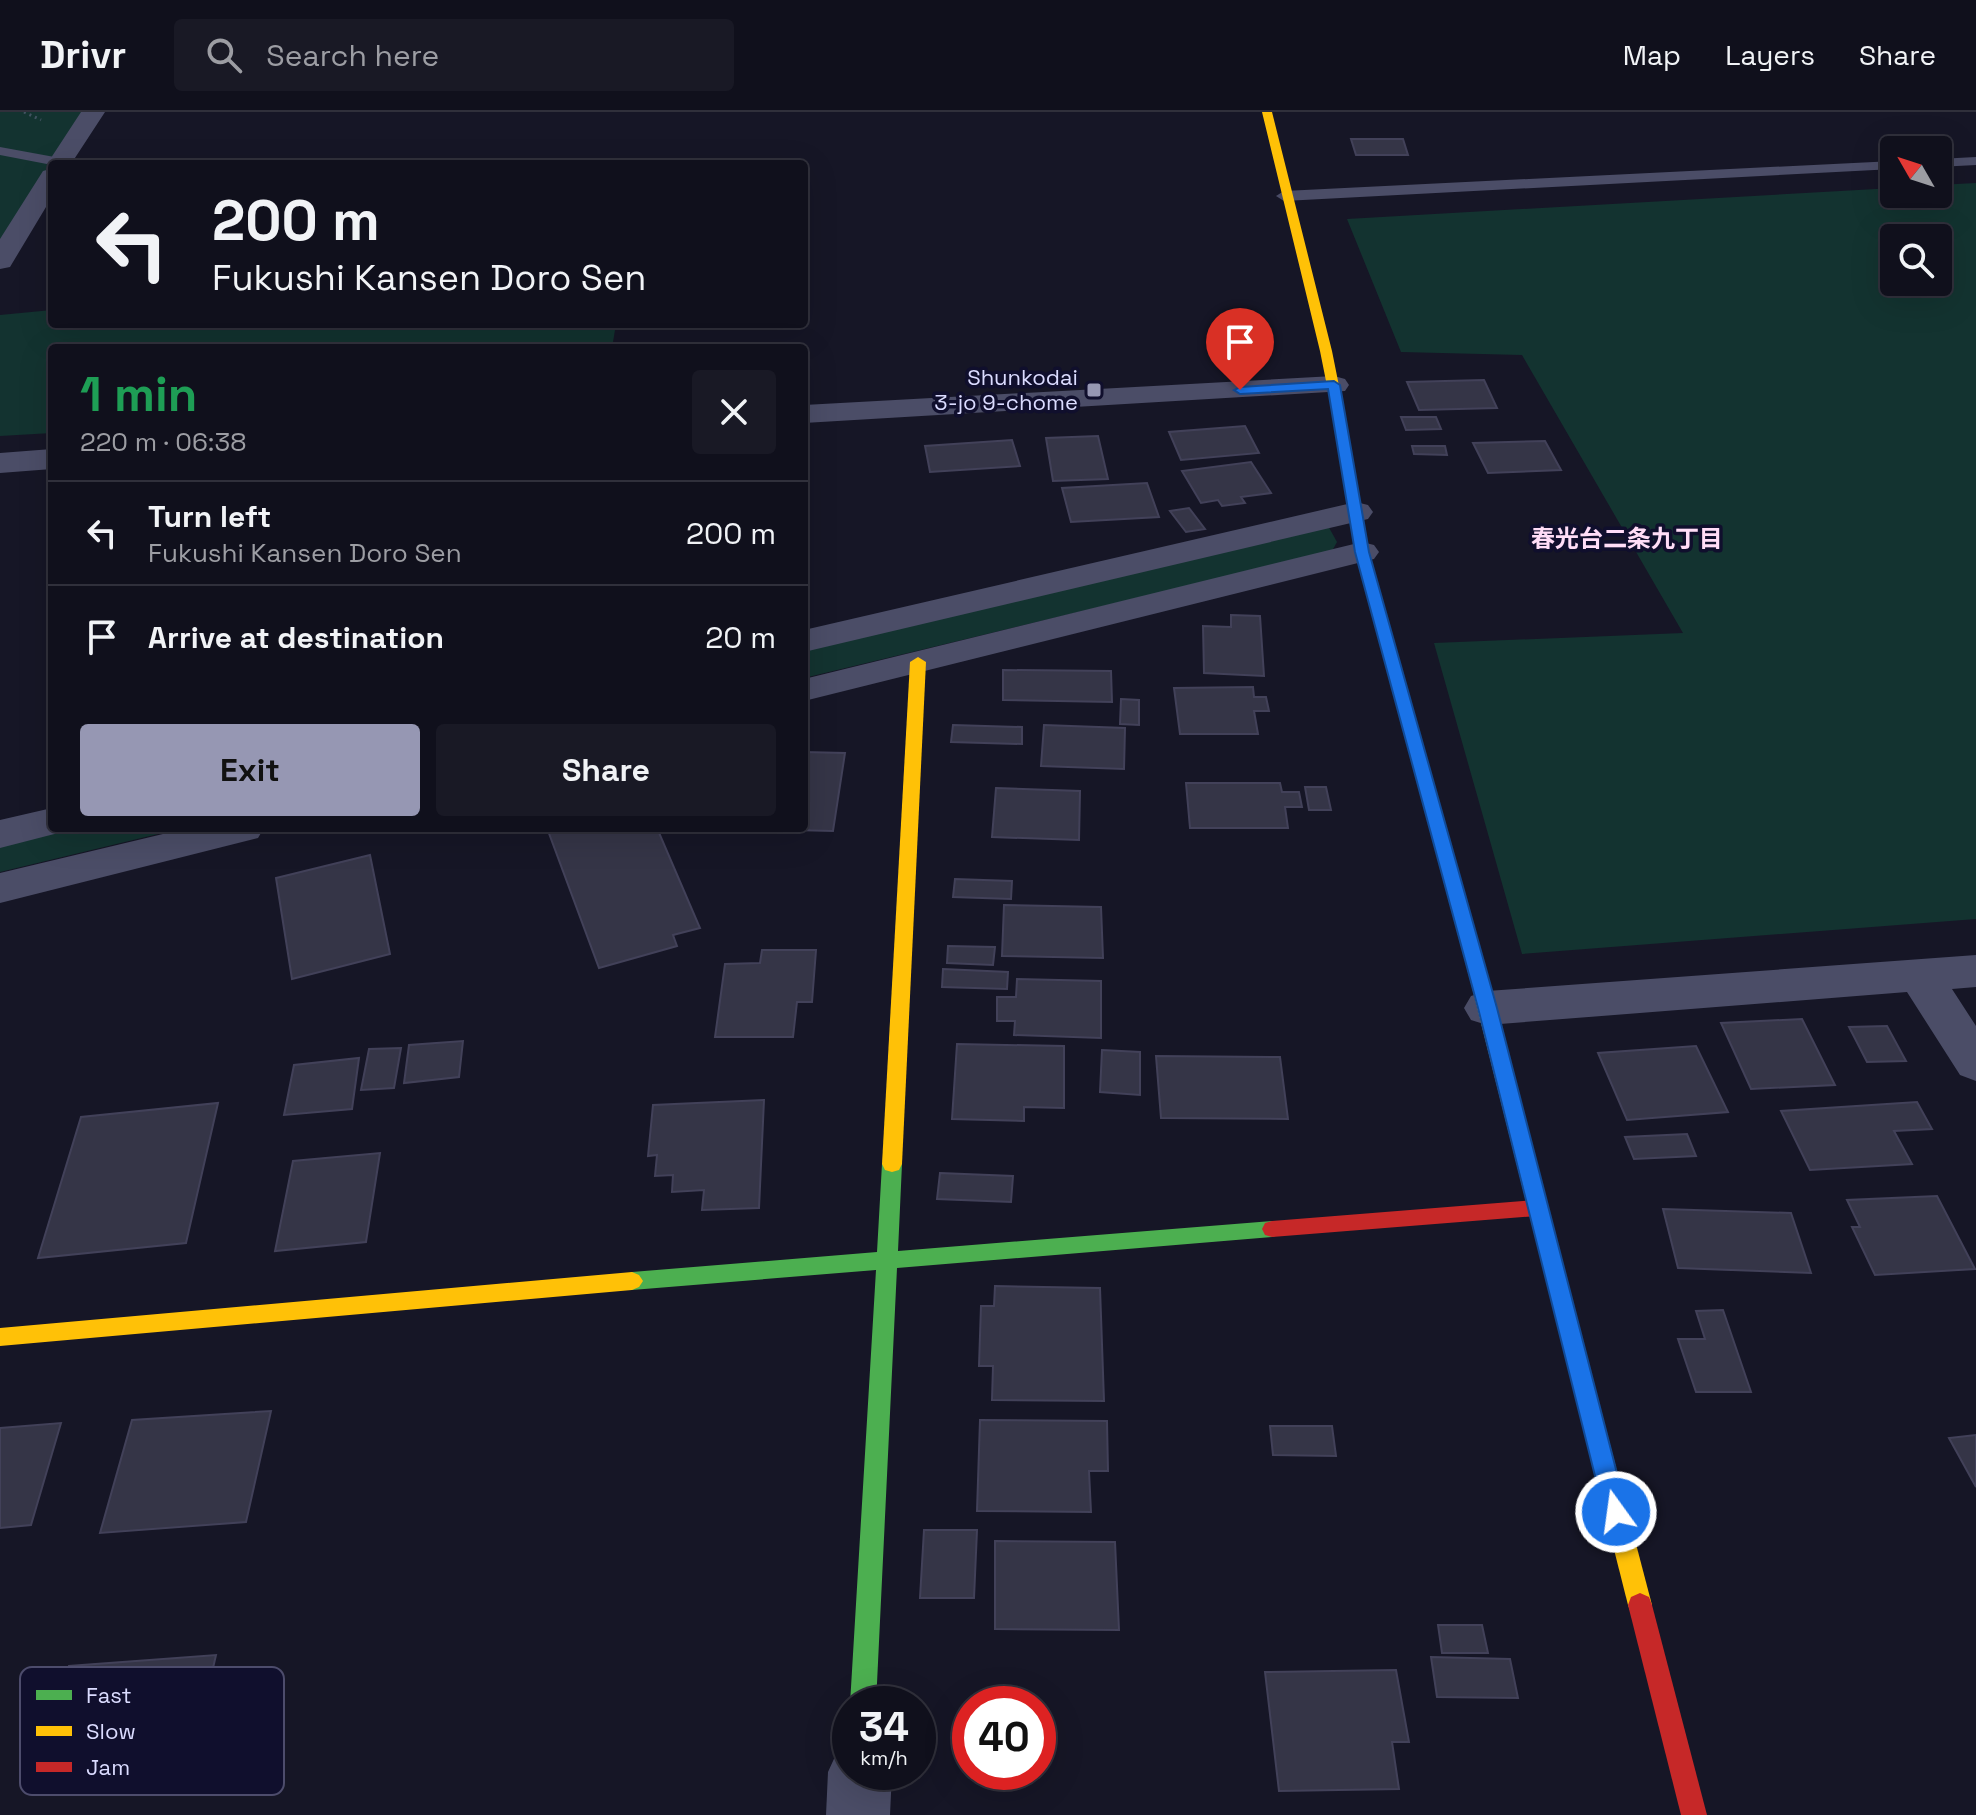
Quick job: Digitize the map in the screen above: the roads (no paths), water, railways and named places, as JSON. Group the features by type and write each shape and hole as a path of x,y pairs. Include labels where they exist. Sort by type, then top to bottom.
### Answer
{"street":[{"path":"62,160 93,112"},
{"path":"1267,112 1284,196 1334,385 1362,552 1487,1008 1694,1815"},
{"path":"0,261 48,182"},
{"path":"808,414 1334,385"},
{"path":"0,463 48,459"},
{"path":"808,640 1356,512"},
{"path":"808,689 1362,552"},
{"path":"864,1686 884,1259 918,662"},
{"path":"0,834 48,822"},
{"path":"0,888 228,832"},
{"path":"1487,1008 1976,971"},
{"path":"1920,976 1976,1063"},
{"path":"0,1337 884,1259 1537,1208"},
{"path":"858,1815 859,1790"}],"lane":[{"path":"0,151 48,164"},
{"path":"1952,162 1976,161"},
{"path":"1284,196 1880,166"}],"place":[{"name":"Shunkodai 3-jo 9-chome","path":"1094,390"}],"district":[{"name":"春光台二条九丁目","path":"1627,539"}]}
